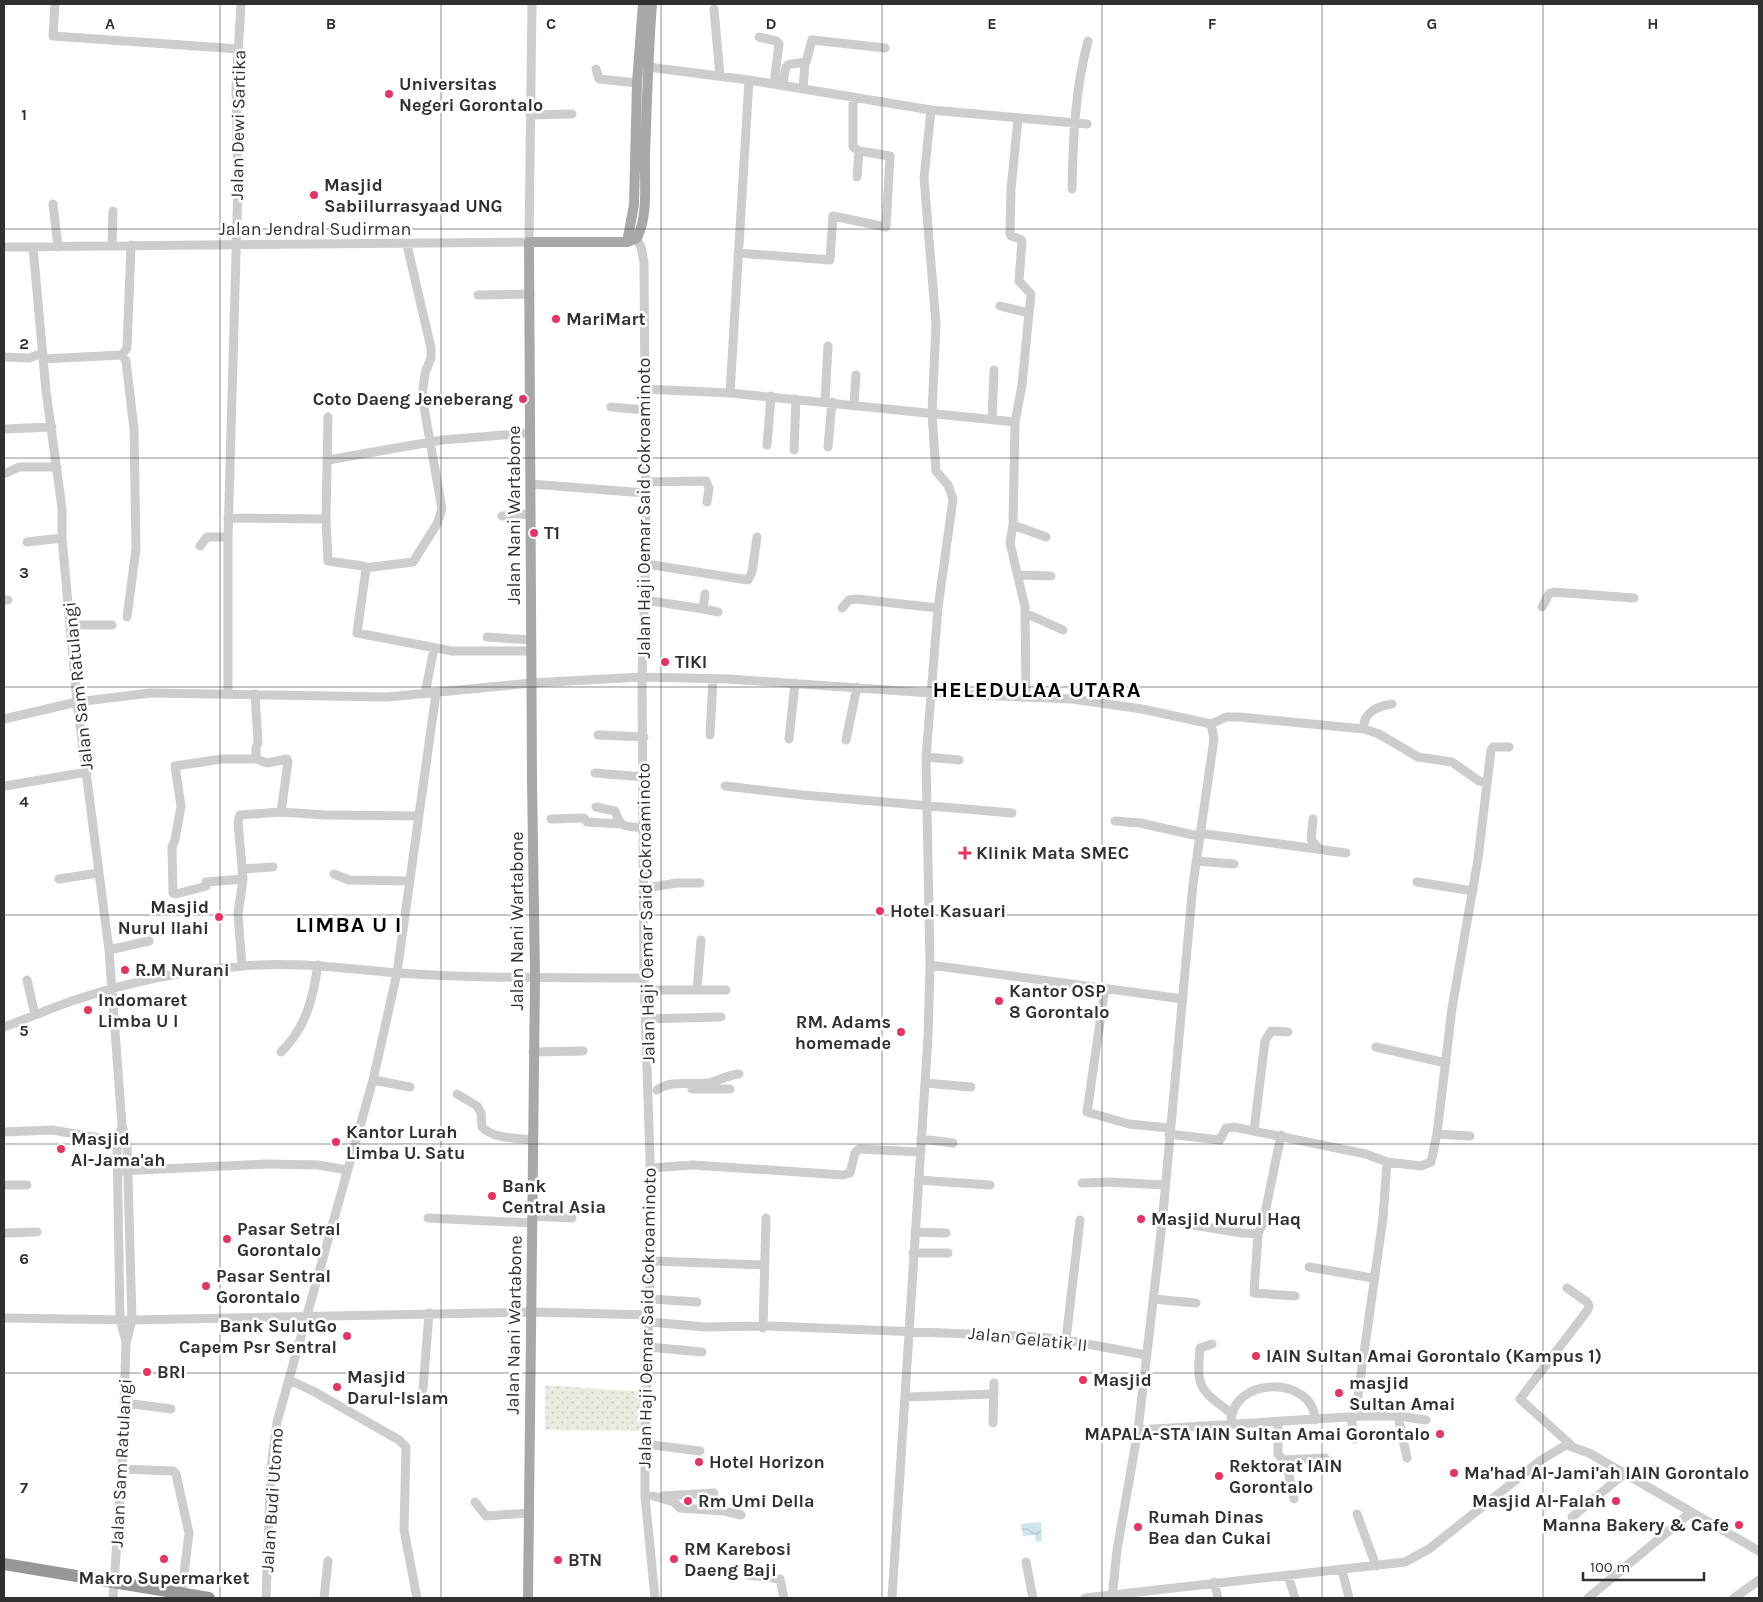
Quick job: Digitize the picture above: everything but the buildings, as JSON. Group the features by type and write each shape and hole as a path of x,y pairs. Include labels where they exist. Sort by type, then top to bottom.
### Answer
{"highway":[{"path":"4,1564 113,1590 208,1598"},
{"path":"4,1572 163,1598"}],"main road":[{"path":"632,237 641,230 644,205 645,61 643,4"},
{"path":"632,237 637,83 645,61 652,4"},
{"name":"Jalan Jendral Sudirman","path":"529,242 632,237"},
{"name":"Jalan Nani Wartabone","path":"528,1598 533,1312 532,1219 535,977 529,242"}],"street":[{"path":"55,4 53,36 239,49"},
{"name":"Jalan Dewi Sartika","path":"228,694 228,518 234,246 238,185 236,87 241,4"},
{"path":"529,242 532,4"},
{"path":"714,8 720,76"},
{"path":"759,37 776,41 779,44 778,84"},
{"path":"804,89 805,63 810,42 815,39 885,48"},
{"path":"1072,189 1074,123 1079,77 1088,41"},
{"path":"645,61 720,76 931,110 1087,124"},
{"path":"778,84 788,64 794,62 805,63"},
{"path":"596,69 599,78 637,83"},
{"path":"730,392 749,80"},
{"path":"738,253 827,260 832,257 833,216 886,227 890,156 859,151 853,147 853,97"},
{"path":"892,1598 921,1152 930,965 926,757 938,608 953,499 948,485 936,471 932,414 936,324 924,178 931,110"},
{"path":"530,115 572,114"},
{"path":"1018,119 1011,189 1010,233 1011,236 1020,238 1022,241 1018,282 1031,294 1022,385 1015,422 1013,525 1010,544 1025,613 1026,697"},
{"path":"857,177 859,151"},
{"path":"53,204 58,247"},
{"path":"112,245 113,212"},
{"name":"Jalan Haji Oemar Said Cokroaminoto","path":"632,237 644,262 646,564 642,677 644,737 644,978 653,1091 650,1168 652,1261 644,1444 655,1598"},
{"name":"Jalan Jendral Sudirman","path":"4,247 408,245 529,242"},
{"path":"122,355 127,348 131,245"},
{"path":"328,418 326,519 328,560 365,568 413,562 437,524 442,509 422,396 425,373 431,358 431,348 408,245"},
{"name":"Jalan Sam Ratulangi","path":"33,247 43,356 62,508 62,538 72,625 77,702 109,950 122,1126 127,1143 132,1320 126,1343 122,1469 113,1590"},
{"path":"478,295 530,294"},
{"path":"1000,306 1029,313"},
{"path":"828,346 828,447"},
{"path":"4,357 122,355"},
{"path":"122,355 126,361 135,460 136,549 127,617"},
{"path":"992,420 994,370"},
{"path":"854,405 856,375"},
{"path":"644,388 730,392 1015,422"},
{"path":"767,445 771,396"},
{"path":"794,450 796,399"},
{"path":"611,407 645,410"},
{"path":"4,429 52,427"},
{"path":"328,460 469,436 530,433"},
{"path":"4,474 19,467 57,467"},
{"path":"645,482 706,481 709,488 707,502"},
{"path":"531,484 645,493"},
{"path":"502,516 531,514"},
{"path":"228,518 326,519"},
{"path":"1013,525 1046,537"},
{"path":"646,564 748,580 752,572 757,536"},
{"path":"200,546 207,537 228,537"},
{"path":"28,542 62,538"},
{"path":"365,568 356,632 434,648 488,653 531,652"},
{"path":"1018,575 1051,576"},
{"path":"1542,607 1549,594 1553,592 1634,598"},
{"path":"702,609 705,594"},
{"path":"842,608 849,600 857,599 938,608"},
{"path":"645,600 718,612"},
{"path":"1025,613 1063,630"},
{"path":"72,625 112,625"},
{"path":"487,637 531,640"},
{"path":"424,694 434,648"},
{"path":"4,719 77,702 150,693 387,697 532,683 642,677 713,679 1106,703 1211,724 1226,717 1239,717 1364,728 1379,734 1418,757 1452,762 1479,781 1486,783"},
{"path":"710,735 713,679"},
{"path":"789,739 795,683"},
{"path":"846,740 857,687"},
{"name":"Jalan Budi Utomo","path":"266,1598 271,1467 277,1422 373,1080 397,973 436,693"},
{"path":"255,694 258,743 256,759"},
{"path":"1364,728 1365,719 1372,710 1392,704"},
{"path":"1112,1597 1117,1550 1138,1430 1162,1220 1196,861 1214,739 1211,724"},
{"path":"598,735 644,737"},
{"path":"1105,988 1087,1112 1122,1123 1220,1140 1228,1127 1254,1130 1366,1154 1387,1162 1421,1166 1428,1164 1432,1160 1437,1134 1452,1008 1473,891 1491,750 1503,747"},
{"path":"926,757 959,760"},
{"path":"243,879 206,882 203,887 176,894 173,892 172,847 181,806 175,766 222,759 256,759 267,763 286,759 288,762 280,812"},
{"path":"5,786 86,772"},
{"path":"595,773 644,777"},
{"path":"725,786 803,795 1012,813"},
{"path":"596,807 615,811 617,821 621,824"},
{"path":"242,966 238,914 243,879 238,822 240,816 280,812 326,815 419,816"},
{"path":"551,819 584,818 587,822 621,824 644,828"},
{"path":"1313,819 1311,839 1318,848"},
{"path":"1115,821 1148,824 1199,834 1346,852"},
{"path":"1196,861 1234,864"},
{"path":"242,869 273,867"},
{"path":"59,879 98,873"},
{"path":"334,874 349,880 410,881"},
{"path":"645,888 677,882 700,883"},
{"path":"1417,882 1473,891"},
{"path":"697,990 701,940"},
{"path":"109,950 149,941"},
{"path":"4,1026 80,998 177,974 281,963 397,973 644,978"},
{"path":"281,1052 293,1040 312,1003 318,965"},
{"path":"930,965 1183,999"},
{"path":"26,980 35,1015"},
{"path":"645,990 726,990"},
{"path":"646,1019 721,1017"},
{"path":"1254,1130 1265,1041 1271,1031 1288,1032"},
{"path":"1376,1047 1446,1063"},
{"path":"533,1052 584,1051"},
{"path":"653,1091 667,1085 708,1083 723,1076 739,1074"},
{"path":"373,1080 410,1087"},
{"path":"925,1083 971,1087"},
{"path":"653,1091 730,1089"},
{"path":"457,1094 477,1106 481,1113 482,1127 486,1130 501,1136 533,1140"},
{"name":"Jalan Sam Ratulangi","path":"122,1126 117,1142 120,1320 126,1343"},
{"path":"4,1132 52,1130 127,1143"},
{"path":"1437,1134 1470,1136"},
{"path":"1281,1135 1265,1215 1258,1234 1254,1293 1295,1296"},
{"path":"921,1139 953,1143"},
{"path":"650,1168 693,1165 843,1175 850,1173 855,1152 860,1149 921,1152"},
{"path":"1355,1439 1353,1418 1383,1218 1387,1162"},
{"path":"118,1171 266,1164 318,1164 348,1170"},
{"path":"918,1180 990,1185"},
{"path":"1082,1183 1109,1182 1164,1185"},
{"path":"4,1185 27,1186"},
{"path":"428,1218 572,1218"},
{"path":"763,1328 766,1218"},
{"path":"1066,1340 1080,1220"},
{"path":"1162,1220 1258,1234"},
{"path":"4,1233 37,1232"},
{"path":"915,1232 946,1233"},
{"path":"913,1253 948,1253"},
{"path":"652,1261 764,1265"},
{"path":"1309,1267 1373,1278"},
{"path":"1567,1288 1589,1306 1520,1399 1571,1446 1589,1453 1690,1513 1759,1551"},
{"path":"650,1299 697,1302"},
{"path":"1152,1299 1196,1303"},
{"name":"Jalan Gelatik II","path":"4,1318 132,1320 533,1312 650,1318 704,1327 964,1332 1066,1340 1146,1355"},
{"path":"423,1389 428,1314"},
{"path":"1212,1344 1200,1348 1199,1380 1204,1393 1231,1413"},
{"path":"649,1347 702,1352"},
{"path":"289,1380 313,1391 399,1440 406,1447 404,1530 417,1598"},
{"path":"993,1423 994,1383"},
{"path":"1231,1425 1231,1413 1238,1400 1245,1394 1264,1388 1282,1388 1297,1392 1310,1401 1313,1406 1315,1420"},
{"path":"905,1397 994,1394"},
{"path":"125,1403 171,1409"},
{"path":"1398,1416 1407,1458"},
{"path":"1138,1430 1398,1416 1423,1419"},
{"path":"1278,1423 1278,1454 1286,1461 1294,1499"},
{"path":"644,1444 700,1450"},
{"path":"1085,1598 1112,1597 1214,1582 1404,1562 1415,1557 1550,1453 1571,1446"},
{"path":"1286,1461 1325,1458"},
{"path":"122,1469 173,1471 176,1474 189,1528 181,1596"},
{"path":"1572,1517 1624,1474"},
{"path":"649,1496 714,1493"},
{"path":"649,1496 674,1502 680,1508 724,1511 741,1515"},
{"path":"475,1502 486,1516 529,1513"},
{"path":"1588,1598 1690,1513"},
{"path":"1357,1514 1376,1566"},
{"path":"324,1598 328,1561"},
{"path":"1026,1562 1033,1598"},
{"path":"1342,1570 1349,1598"},
{"path":"747,1575 780,1579 784,1598"},
{"path":"1288,1575 1295,1598"},
{"path":"1734,1598 1759,1580"},
{"path":"1214,1582 1218,1598"}],"shaded area":[{"path":"545,1385 644,1392 642,1431 545,1430"}],"water":[{"path":"1041,1522 1042,1541 1036,1542 1035,1535 1023,1536 1021,1524"}],"place":[{"name":"Universitas Negeri Gorontalo","path":"389,94"},
{"name":"Masjid Sabiilurrasyaad UNG","path":"314,195"},
{"name":"MariMart","path":"556,319"},
{"name":"Coto Daeng Jeneberang","path":"523,399"},
{"name":"T1","path":"534,533"},
{"name":"TIKI","path":"665,662"},
{"name":"Klinik Mata SMEC","path":"965,853"},
{"name":"Hotel Kasuari","path":"880,911"},
{"name":"Masjid Nurul Ilahi","path":"219,917"},
{"name":"R.M Nurani","path":"125,970"},
{"name":"Kantor OSP 8 Gorontalo","path":"999,1001"},
{"name":"Indomaret Limba U I","path":"88,1010"},
{"name":"RM. Adams homemade","path":"901,1032"},
{"name":"Kantor Lurah Limba U. Satu","path":"336,1142"},
{"name":"Masjid Al-Jama'ah","path":"61,1149"},
{"name":"Bank Central Asia","path":"492,1196"},
{"name":"Masjid Nurul Haq","path":"1141,1219"},
{"name":"Pasar Setral Gorontalo","path":"227,1239"},
{"name":"Pasar Sentral Gorontalo","path":"206,1286"},
{"name":"Bank SulutGo Capem Psr Sentral","path":"347,1336"},
{"name":"IAIN Sultan Amai Gorontalo (Kampus 1)","path":"1256,1356"},
{"name":"BRI","path":"147,1372"},
{"name":"Masjid","path":"1083,1380"},
{"name":"Masjid Darul-Islam","path":"337,1387"},
{"name":"masjid Sultan Amai","path":"1339,1393"},
{"name":"MAPALA-STA IAIN Sultan Amai Gorontalo","path":"1440,1434"},
{"name":"Hotel Horizon","path":"699,1462"},
{"name":"Ma'had Al-Jami'ah IAIN Gorontalo","path":"1454,1473"},
{"name":"Rektorat IAIN Gorontalo","path":"1219,1476"},
{"name":"Rm Umi Della","path":"688,1501"},
{"name":"Masjid Al-Falah","path":"1616,1501"},
{"name":"Manna Bakery & Cafe","path":"1739,1525"},
{"name":"Rumah Dinas Bea dan Cukai","path":"1138,1527"},
{"name":"Makro Supermarket","path":"164,1559"},
{"name":"RM Karebosi Daeng Baji","path":"674,1559"},
{"name":"BTN","path":"558,1560"}],"district":[{"name":"HELEDULAA UTARA","path":"1037,690"},
{"name":"LIMBA U I","path":"349,925"}]}
